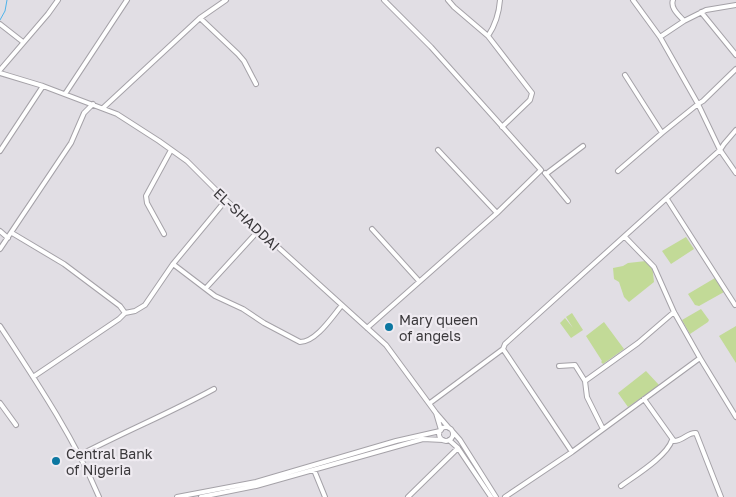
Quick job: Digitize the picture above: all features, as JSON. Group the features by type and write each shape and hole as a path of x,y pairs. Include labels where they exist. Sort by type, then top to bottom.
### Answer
{"street":[{"path":"0,71 58,0"},
{"path":"65,94 127,0"},
{"path":"103,108 200,18 226,0"},
{"path":"384,0 431,47 546,174 568,201"},
{"path":"448,0 488,36 532,93 530,100 502,127"},
{"path":"488,36 494,28 500,0"},
{"path":"634,0 660,37 698,104 720,150 736,173"},
{"path":"673,0 674,8 684,20"},
{"path":"660,37 684,20 701,12 736,5"},
{"path":"701,12 736,55"},
{"path":"200,18 244,61 256,84"},
{"path":"0,24 23,42"},
{"path":"618,171 703,101 736,69"},
{"name":"EL-SHADDAI","path":"0,71 103,108 128,121 198,171 258,230 386,345 436,413 460,440 496,497"},
{"path":"625,75 662,133"},
{"path":"0,151 43,86"},
{"path":"82,101 84,113"},
{"path":"0,249 71,142 84,113 93,104"},
{"path":"430,403 503,349 505,344 667,200 720,150 736,130"},
{"path":"546,174 582,146"},
{"path":"164,234 147,203 146,196 171,150"},
{"path":"438,150 497,213"},
{"path":"367,328 497,213 541,170"},
{"path":"33,377 119,320 125,313 135,311 145,305 173,264 226,200"},
{"path":"667,200 736,305"},
{"path":"372,229 419,281"},
{"path":"206,288 258,230"},
{"path":"0,231 8,238"},
{"path":"12,233 78,274 120,306 125,313"},
{"path":"625,237 654,267 674,312 736,417"},
{"path":"173,264 215,296 243,309 300,342 313,338 342,305"},
{"path":"585,381 638,343 674,312"},
{"path":"0,326 80,456 99,497"},
{"path":"503,349 572,452"},
{"path":"505,497 572,452 700,358"},
{"path":"559,366 575,365 585,381 590,404 603,429"},
{"path":"80,456 214,389"},
{"path":"644,399 672,440"},
{"path":"0,403 16,425"},
{"path":"436,413 441,431 440,437 443,440"},
{"path":"177,497 256,484 314,470 396,441 441,431 445,428 451,430 453,436 449,440"},
{"path":"672,440 680,440 692,433 696,433 721,497"},
{"path":"201,497 214,496 362,453 423,439 449,440 458,448 490,496 483,497"},
{"path":"622,486 652,463 668,447 672,440"},
{"path":"408,497 458,448"},
{"path":"314,470 325,497"}],"green space":[{"path":"686,237 694,249 671,264 662,251"},
{"path":"646,261 652,264 654,282 629,302 624,297 619,282 614,279 613,268 628,263"},
{"path":"715,278 724,292 699,306 695,305 688,294"},
{"path":"701,309 709,320 690,334 682,320"},
{"path":"572,313 583,330 571,338 560,323 565,318 573,328 566,317"},
{"path":"604,322 624,349 603,364 586,336"},
{"path":"736,326 736,363 719,336"},
{"path":"646,371 659,385 628,407 618,393"}],"waterway":[{"path":"0,20 5,11 7,0"}],"place":[{"name":"Mary queen of angels","path":"389,327"},
{"name":"Central Bank of Nigeria","path":"56,461"}]}
